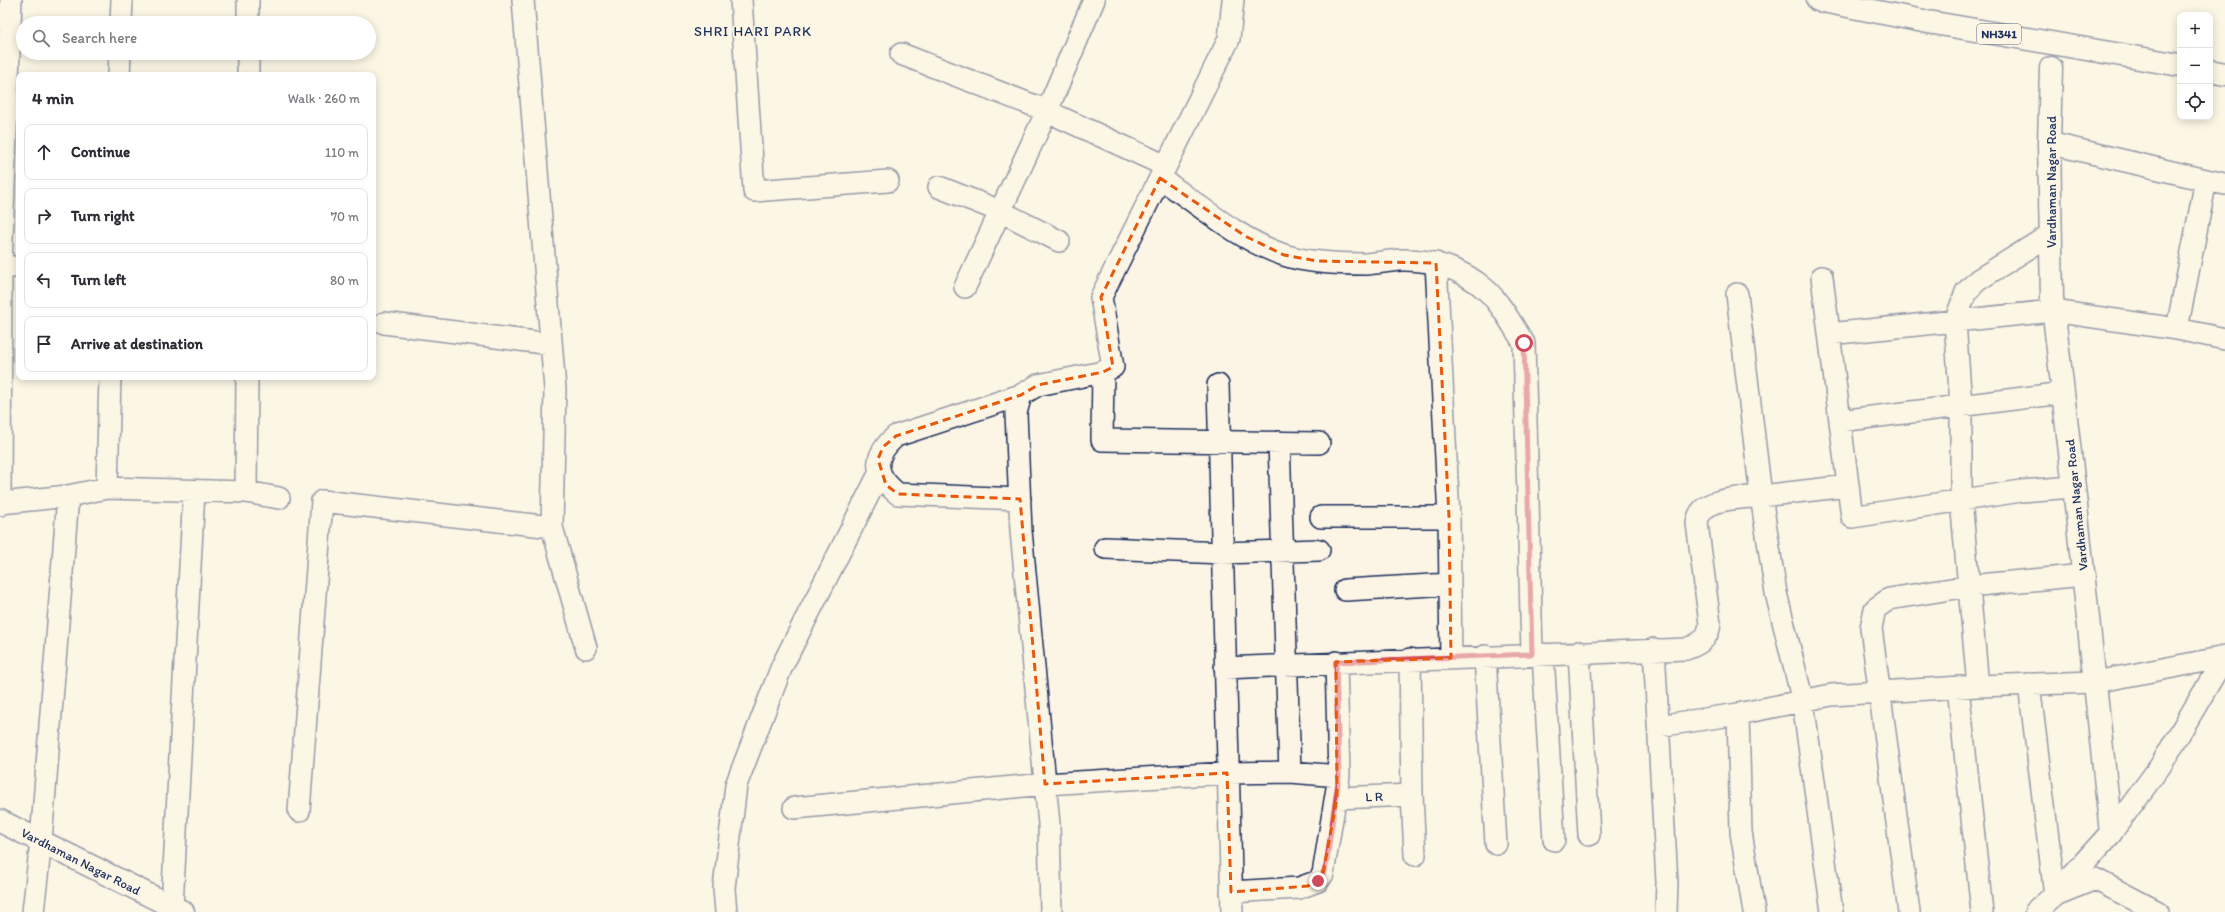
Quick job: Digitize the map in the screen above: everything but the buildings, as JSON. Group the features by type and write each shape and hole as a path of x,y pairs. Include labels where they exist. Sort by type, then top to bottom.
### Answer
{"main road":[{"name":"NH341","path":"1818,0 1928,22 2177,64"},
{"name":"Vardhaman Nagar Road","path":"2051,68 2049,143 2053,311 2084,574 2111,833"},
{"path":"2213,72 2225,74"},
{"name":"Vardhaman Nagar Road","path":"0,821 177,909"},
{"path":"2036,912 2055,895 2111,833"}],"street":[{"path":"11,0 13,99 10,267 1,504 68,496 107,488 246,492 279,498"},
{"path":"121,16 122,0"},
{"path":"248,0 248,16"},
{"path":"523,0 555,389 552,527 586,648"},
{"path":"741,0 754,191 888,181"},
{"path":"965,287 1047,111 1094,0"},
{"path":"1020,499 898,494 886,485 880,472 878,459 883,447 896,436 1021,396 1038,385 1103,372 1113,367 1101,297 1229,39 1233,0"},
{"path":"901,54 1047,111 1163,172 1245,236 1284,255 1317,261 1365,264 1403,260 1436,263 1463,273 1486,290 1504,313 1524,343 1538,654 1554,840"},
{"path":"120,60 120,72"},
{"path":"248,60 248,72"},
{"path":"2049,143 2215,182 2177,329"},
{"path":"939,187 1000,211 1059,241"},
{"path":"1982,912 1968,686 1969,586 1961,500 1961,406 1955,321 1966,292 1978,280 2051,234"},
{"path":"1436,263 1449,517 1452,658"},
{"path":"1822,277 1852,517 2021,491 2074,488"},
{"path":"1737,294 1761,496 1776,593 1803,702 1832,912"},
{"path":"1829,334 2053,311 2177,329 2225,339"},
{"path":"384,323 551,344"},
{"path":"1103,372 1102,440 1219,443 1319,443"},
{"path":"107,488 110,380"},
{"path":"246,492 247,380"},
{"path":"1218,384 1227,773 1232,912"},
{"path":"1840,421 2063,393"},
{"path":"1021,396 1016,412 1020,499 1049,824 1051,912"},
{"path":"1279,442 1290,772"},
{"path":"726,912 724,888 736,785 782,666 880,472"},
{"path":"1225,668 1286,664 1686,649 1696,646 1705,639 1709,633 1710,624 1697,523 1698,516 1702,510 1716,502 1848,486"},
{"path":"177,909 194,491"},
{"path":"33,912 41,841 68,496"},
{"path":"299,811 322,501 552,527"},
{"path":"1321,517 1449,517"},
{"path":"1105,548 1222,553 1319,550"},
{"path":"1909,912 1881,692 1871,628 1875,609 1889,599 1969,586 2084,574"},
{"path":"1345,590 1450,584"},
{"path":"1654,649 1667,882 1666,912"},
{"path":"1579,652 1589,835"},
{"path":"1485,656 1496,844"},
{"path":"1658,726 1738,714 1803,702 1831,695 1968,686 2095,682 2225,656"},
{"path":"2111,833 2161,765 2225,656"},
{"path":"1410,659 1412,795 1415,855"},
{"path":"1231,892 1299,888 1318,881 1323,874 1326,866 1339,776 1336,662"},
{"path":"2029,684 2055,895 2095,879 2158,912"},
{"path":"1738,714 1741,832 1754,912"},
{"path":"794,808 1045,784 1227,773 1290,772 1339,776"},
{"name":"L R","path":"1337,798 1412,795"}],"highlighted area":[{"path":"1160,178 1245,236 1284,255 1317,261 1436,263 1449,517 1451,658 1336,662 1337,798 1323,874 1308,886 1231,892 1227,773 1045,784 1020,499 898,494 886,485 878,459 883,447 896,436 1021,395 1038,385 1103,372 1113,367 1101,297"}],"district":[{"name":"SHRI HARI PARK","path":"753,31"}],"route":[{"path":"1318,881 1326,866 1339,776 1336,662 1532,654 1524,343"}]}
